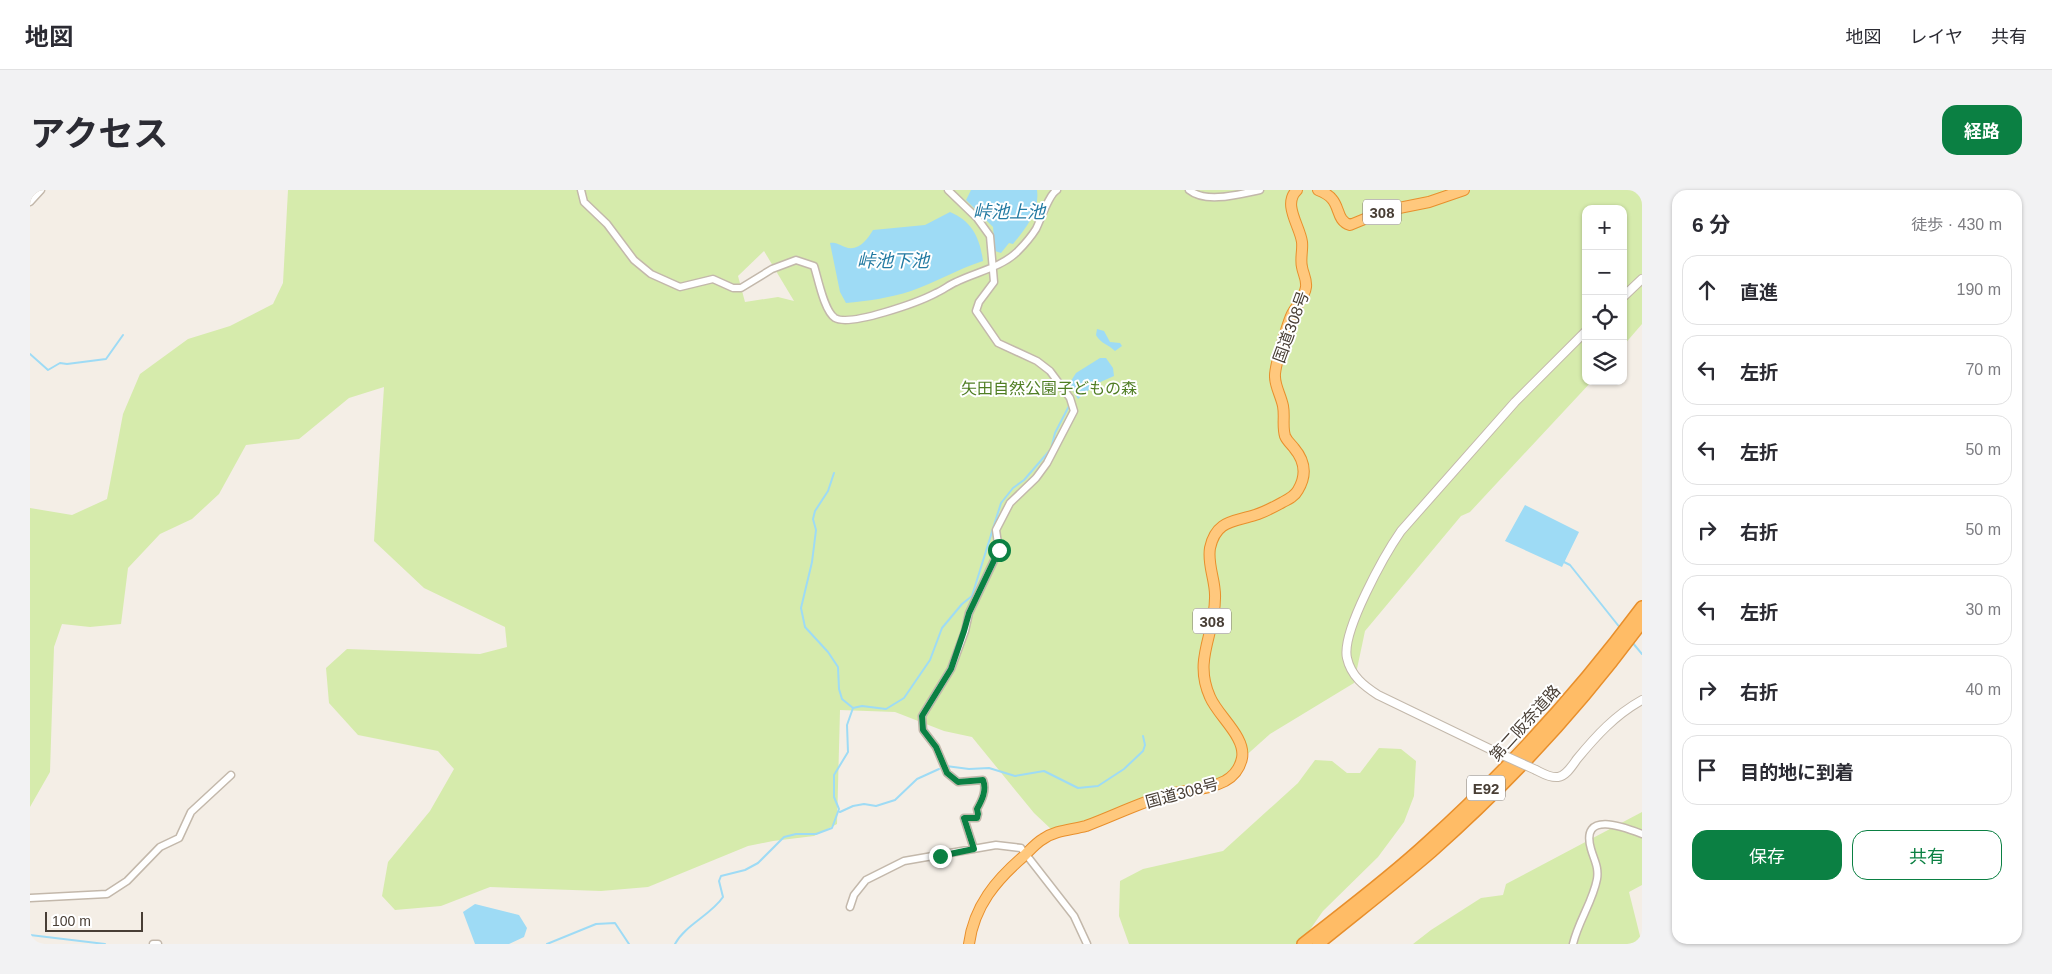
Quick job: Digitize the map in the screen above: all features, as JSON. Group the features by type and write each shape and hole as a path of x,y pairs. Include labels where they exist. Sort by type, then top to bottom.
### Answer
{"highway":[{"name":"308","path":"1318,190 1332,199 1340,219 1345,224 1350,225 1384,211 1430,202 1464,190"},
{"name":"国道308号","path":"970,944 977,913 998,879 1042,839 1054,833 1085,826 1168,794 1195,789 1207,789 1228,779 1239,767 1243,753 1240,740 1215,708 1202,674 1203,658 1215,606 1215,588 1210,564 1210,551 1215,535 1223,525 1264,512 1292,498 1298,491 1302,480 1304,465 1299,453 1285,436 1284,408 1274,374 1291,317 1306,288 1305,276 1301,265 1302,240 1292,213 1294,191"},
{"name":"第二阪奈道路","path":"1303,944 1426,844 1498,776 1564,706 1642,607"},
{"name":"第二阪奈道路","path":"1318,944 1432,851 1505,782 1570,712 1642,622"}],"street":[{"path":"30,202 41,190"},
{"path":"581,190 584,202 606,224 634,260 650,274 680,287 713,279 733,288 741,288 772,269 796,260 814,266 826,308 833,317 842,321 906,306 937,293 955,282 1002,264 1017,252 1035,231 1050,196 1057,190"},
{"path":"948,190 977,218 990,236 994,282 979,302 976,311 998,343 1037,361 1050,371 1070,398 1074,411 1047,463 1036,478 1010,503 996,530 999,550 969,613 951,669 922,716 923,730 936,747 947,773 958,782 983,780 986,786 982,801 977,809 977,818 964,818 974,849"},
{"path":"1189,190 1193,193 1210,197 1260,190"},
{"path":"1625,295 1642,279"},
{"path":"1582,335 1515,402 1401,531 1386,553 1348,634 1346,656 1357,679 1378,695 1549,776 1560,777 1568,771 1592,740 1610,722 1642,700"},
{"path":"30,898 107,894 127,881 160,847 179,838 191,812 231,775"},
{"path":"1573,944 1597,878 1597,865 1591,849 1589,836 1592,829 1600,825 1609,824 1642,834"},
{"path":"850,907 854,895 866,880 904,861 996,845 1021,848 1074,916 1087,944"},
{"path":"153,944 158,944"}],"green space":[{"name":"矢田自然公園子どもの森","path":"288,190 1642,190 1642,324 1627,341 1627,205 1582,205 1582,385 1588,385 1470,512 1461,516 1365,631 1354,683 1270,734 1222,777 1133,812 1052,830 1034,813 972,737 944,731 895,712 840,710 837,824 814,836 748,846 648,887 601,891 490,887 441,906 395,910 382,896 388,862 430,811 454,769 438,751 358,735 329,703 326,668 347,649 480,654 507,647 505,627 424,588 374,541 384,387 349,398 299,439 246,445 219,494 192,519 160,534 128,568 121,624 90,627 62,624 54,647 50,772 30,807 30,508 72,515 107,499 123,414 140,374 188,339 230,326 273,304 283,283","holes":["764,251 794,301 778,297 745,302 738,276"]},
{"path":"1379,748 1401,749 1416,761 1414,796 1404,822 1378,857 1323,911 1300,944 1129,944 1119,916 1120,881 1143,869 1223,851 1298,783 1315,760 1332,761 1347,773 1360,773"},
{"path":"1642,812 1642,885 1629,892 1642,944 1413,944 1431,930 1481,898 1503,895 1506,884"}],"water":[{"name":"峠池上池","path":"971,190 1037,190 1036,205 1031,219 1013,244 1009,243 1001,253 995,251 993,227 966,200"},
{"name":"峠池下池","path":"950,212 964,220 974,231 980,245 983,261 903,293 879,299 846,303 840,292 830,243 854,248 862,244 873,230 925,225"},
{"path":"1097,329 1104,331 1110,342 1120,343 1122,346 1115,351 1098,338 1096,335"},
{"path":"1100,358 1106,358 1113,368 1114,376 1096,384 1078,399 1069,384 1076,373"},
{"path":"1525,505 1579,532 1562,567 1505,541"},
{"path":"475,904 519,915 527,928 524,937 509,944 475,944 463,912"}],"waterway":[{"path":"30,354 48,370 60,363 67,364 106,359 123,335"},
{"path":"675,944 685,931 712,909 723,897 719,881 721,876 745,870 758,863 784,837 796,834 816,834 832,828 839,809 834,797 834,775 848,752 847,725 853,708 862,706 886,709 904,698 930,660 942,628 962,604 972,596 1001,503 1051,449 1055,433 1069,406"},
{"path":"834,473 828,491 815,511 813,519 816,530 812,562 801,608 805,627 828,652 838,667 839,689 842,699 853,708"},
{"path":"1562,561 1570,565 1621,629"},
{"path":"1632,642 1642,654"},
{"path":"946,766 969,769 989,768 1015,776 1044,771 1078,788 1098,786 1124,769 1143,751 1145,745 1143,736"},
{"path":"840,812 853,806 864,804 876,806 895,800 917,779 939,769"},
{"path":"547,944 596,924 615,923 629,944"},
{"path":"30,935 105,944"}],"route":[{"path":"940,856 974,849 964,818 977,818 977,809 982,801 986,786 983,780 958,782 952,775 947,773 936,747 923,730 922,716 951,669 969,613 999,550"}]}
